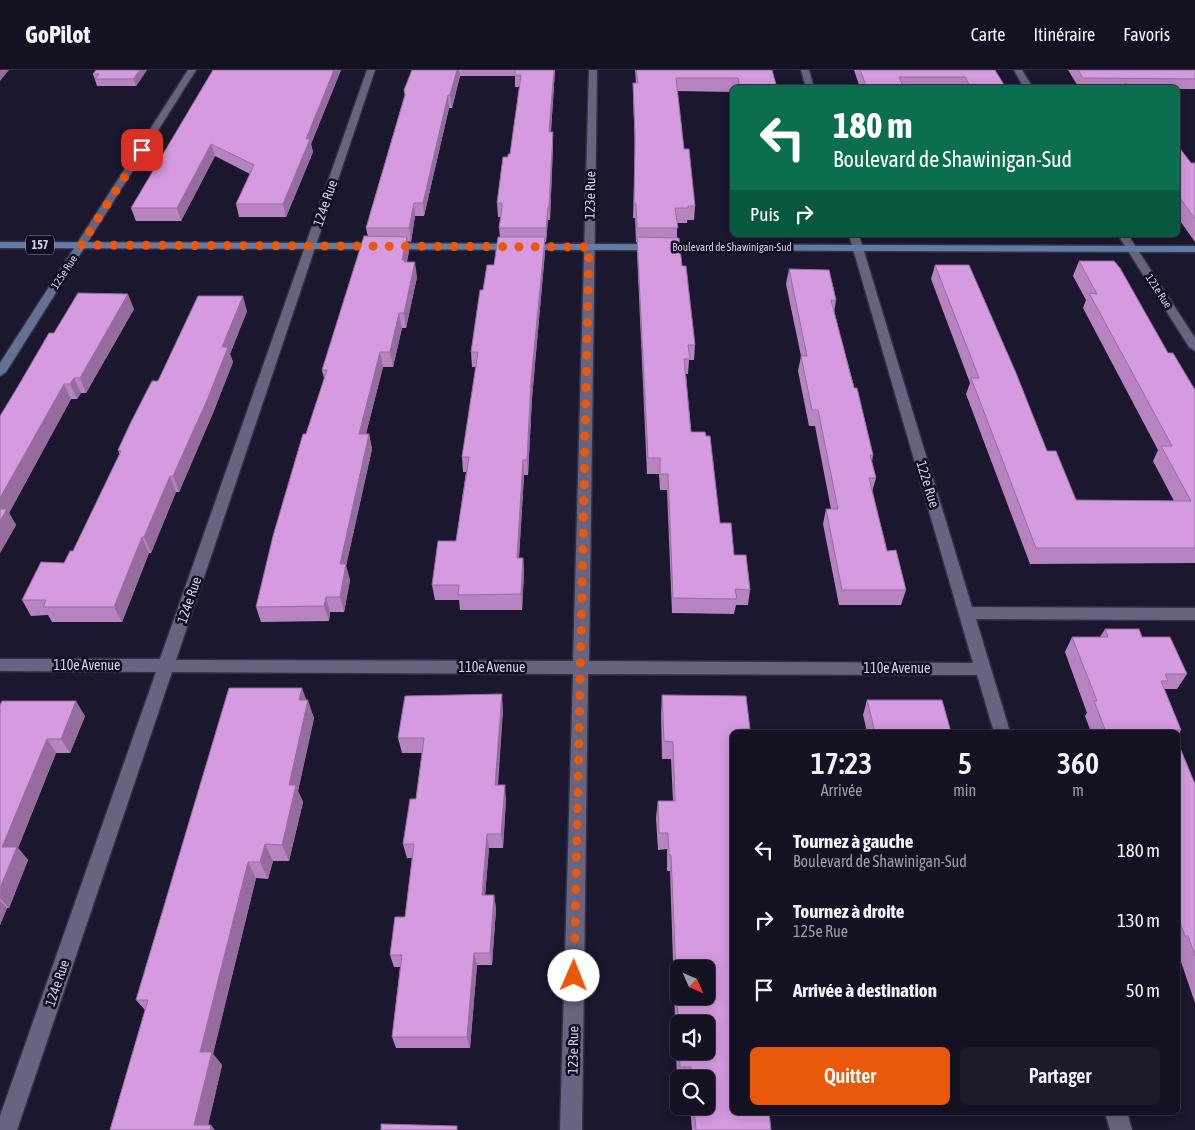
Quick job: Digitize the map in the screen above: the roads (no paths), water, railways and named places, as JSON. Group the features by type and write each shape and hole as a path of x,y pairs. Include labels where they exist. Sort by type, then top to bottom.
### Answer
{"main road":[{"name":"Boulevard de Shawinigan-Sud","path":"0,245 589,247 856,241 1195,249"},
{"name":"125e Rue","path":"0,372 81,245"}],"street":[{"name":"125e Rue","path":"81,245 192,70"},
{"name":"124e Rue","path":"6,1130 371,70"},
{"name":"123e Rue","path":"571,1130 593,70"},
{"path":"805,70 809,85"},
{"path":"1018,70 1027,85"},
{"name":"121e Rue","path":"1124,237 1195,347"},
{"name":"122e Rue","path":"856,241 1001,730"},
{"path":"967,613 1195,614"},
{"name":"110e Avenue","path":"0,665 983,669"},
{"path":"1117,1115 1121,1130"}]}
